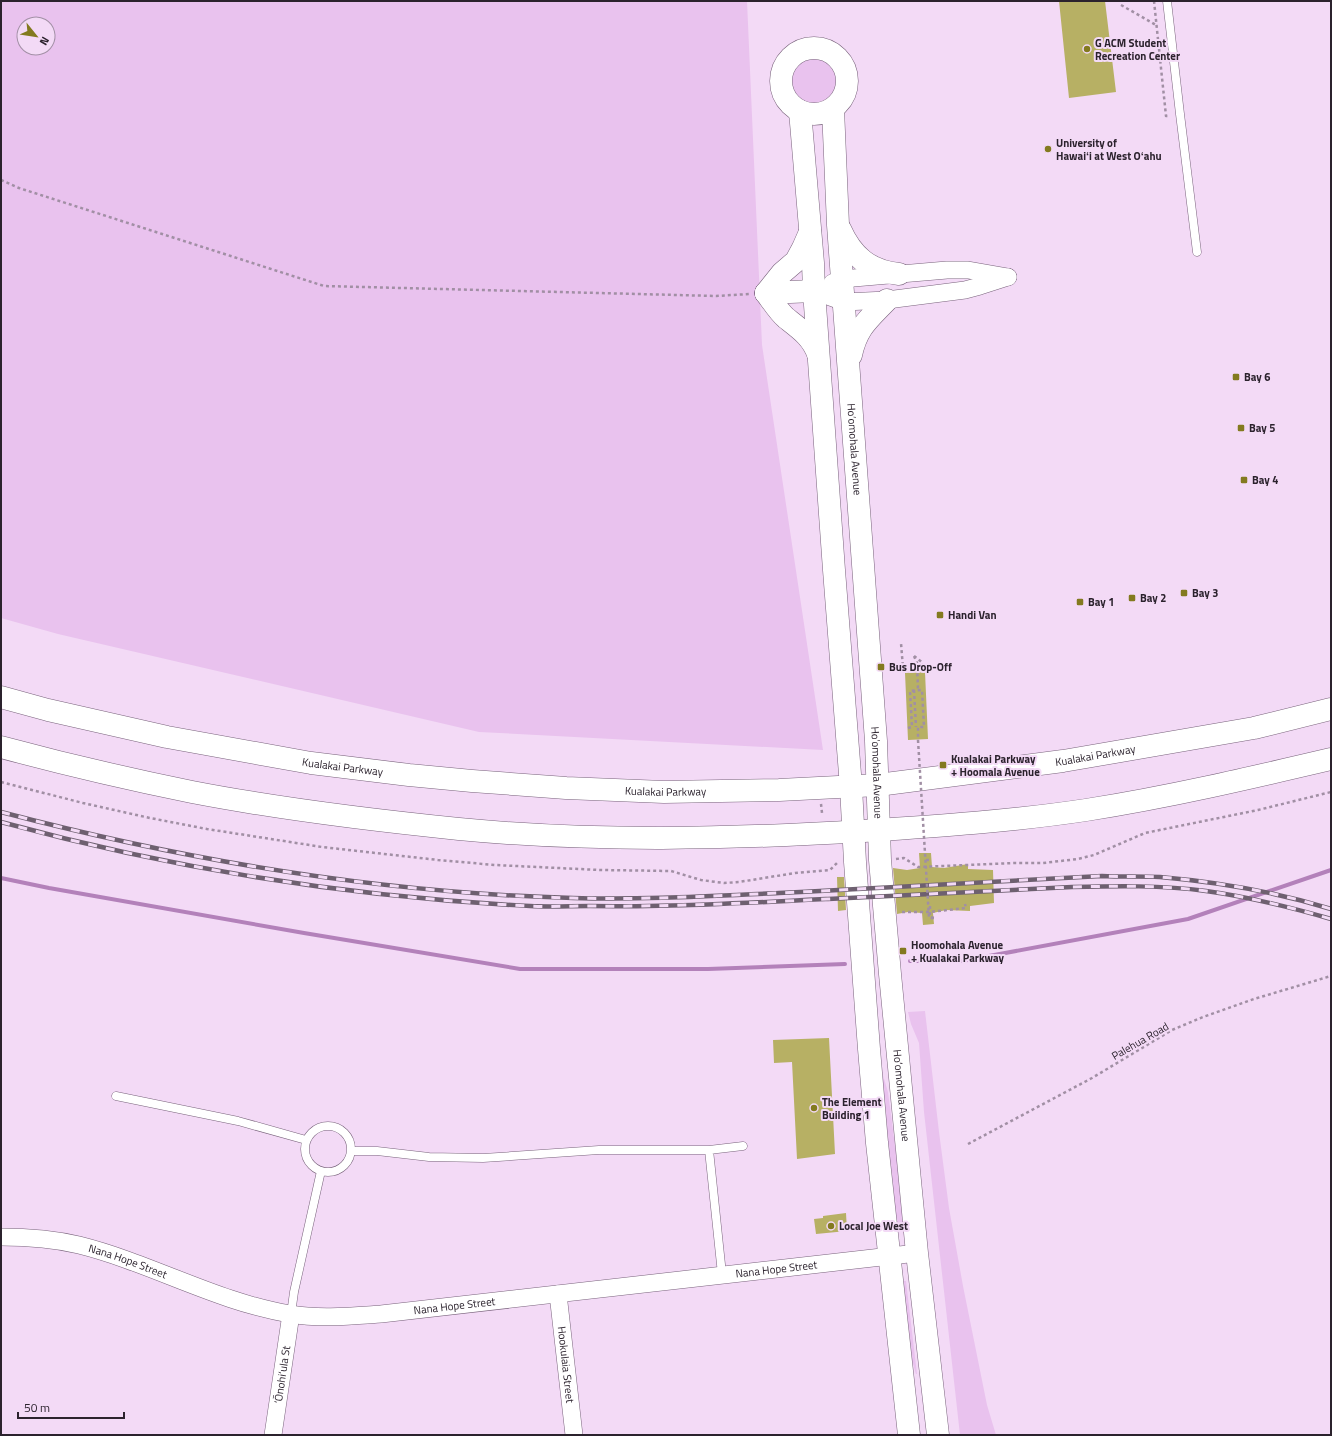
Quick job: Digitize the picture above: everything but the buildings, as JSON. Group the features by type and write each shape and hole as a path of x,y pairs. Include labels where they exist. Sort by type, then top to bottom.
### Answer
{"main road":[{"path":"811,48 822,49 832,53 840,60 845,69 847,79 846,91 841,101 833,109 822,113 811,114 800,111 792,105 785,96 782,86 782,76 786,66 792,57 801,51 811,48"},
{"name":"Ho’omohala Avenue","path":"833,109 838,225 876,741 880,860 917,1253 938,1435"},
{"path":"800,111 813,263 834,570 852,787 869,1049 910,1435"},
{"path":"838,225 851,248 862,260 877,269 899,274"},
{"path":"766,293 782,274 796,261 810,230"},
{"path":"766,293 814,291"},
{"path":"766,293 786,318 798,326 806,335 814,346 820,359"},
{"path":"849,366 855,341 861,328 887,300"},
{"name":"Kualakai Parkway","path":"1,697 48,710 167,738 311,762 408,775 566,788 632,791 734,791 878,785 1070,760 1254,728 1331,709"},
{"path":"1,747 56,762 192,792 291,808 461,829 538,834 658,838 772,836 854,832 1018,819 1089,809 1183,792 1331,759"}],"street":[{"path":"947,270 968,270 1008,277 965,290 887,300 844,302 814,291 842,279 947,270"},
{"name":"Nana Hope Street","path":"1,1237 37,1238 79,1245 123,1259 227,1298 291,1314 314,1316 354,1316 917,1253"},
{"name":"Hookulaia Street","path":"558,1294 574,1435"},
{"name":"‘Ōnohi‘ula St","path":"273,1435 291,1314"}],"lane":[{"path":"1167,1 1197,252"},
{"path":"116,1096 238,1121 306,1140"},
{"path":"330,1125 337,1127 348,1136 351,1144 351,1152 344,1166 329,1172 321,1171 308,1161 305,1154 306,1140 316,1129 322,1126 330,1125"},
{"path":"351,1152 377,1151 429,1157 483,1158 599,1150 709,1150 743,1146"},
{"path":"709,1150 722,1274"},
{"path":"291,1314 294,1292 321,1171"}],"path":[{"path":"1154,1 1166,116 1180,114"},
{"path":"1121,6 1156,25"},
{"path":"1,180 19,188 324,286 716,296 766,293"},
{"path":"887,669 903,668 901,643"},
{"path":"918,672 923,662 914,656 917,663 918,690"},
{"path":"914,690 926,860 928,912 929,918 934,918 930,917 930,906"},
{"path":"914,690 922,690 924,727 908,728 912,727 910,691 914,690"},
{"path":"1,782 150,818 221,831 322,847 438,860 495,865 600,870 671,871 701,880 724,883 795,873 830,870 836,864"},
{"path":"904,858 918,867 1066,861 1094,855 1146,833 1258,810 1331,792"},
{"path":"821,802 822,813"},
{"path":"926,860 932,860 927,861 928,873"},
{"path":"926,868 965,867 965,871"},
{"path":"898,912 928,912 966,908 965,904"},
{"name":"Palehua Road","path":"968,1144 1092,1078 1172,1030 1254,999 1331,976"}],"shaded area":[{"path":"1,1 747,1 762,345 823,750 479,732 58,634 1,618"},
{"path":"809,54 819,54 829,58 837,66 841,76 841,86 837,96 829,104 819,108 809,108 799,104 791,96 787,86 787,76 791,66 799,58"},
{"path":"925,1011 949,1208 987,1405 996,1435 960,1435 924,1112 919,1043 908,1012"},
{"path":"879,1049 882,1072 888,1092 905,1222 902,1227 893,1227"},
{"path":"900,1281 906,1281 917,1374 908,1347"}],"waterway":[{"path":"910,961 962,961 1188,919 1331,870"},
{"path":"1,878 49,888 304,933 520,969 708,969 845,964"}],"railway":[{"path":"1,812 71,830 285,872 357,882 501,895 573,898 676,897 1102,876 1160,877 1247,888 1331,909"},
{"path":"1,822 131,854 197,867 330,888 463,902 530,906 679,905 1072,887 1139,886 1189,889 1222,893 1300,910 1331,919"}],"place":[{"name":"G ACM Student Recreation Center","path":"1087,49"},
{"name":"University of Hawaiʻi at West Oʻahu","path":"1048,149"},
{"name":"Bay 6","path":"1236,377"},
{"name":"Bay 5","path":"1241,428"},
{"name":"Bay 4","path":"1244,480"},
{"name":"Bay 3","path":"1184,593"},
{"name":"Bay 2","path":"1132,598"},
{"name":"Bay 1","path":"1080,602"},
{"name":"Handi Van","path":"940,615"},
{"name":"Bus Drop-Off","path":"881,667"},
{"name":"Kualakai Parkway + Hoomala Avenue","path":"943,765"},
{"name":"Hoomohala Avenue + Kualakai Parkway","path":"903,951"},
{"name":"The Element Building 1","path":"814,1108"},
{"name":"Local Joe West","path":"831,1226"}]}
